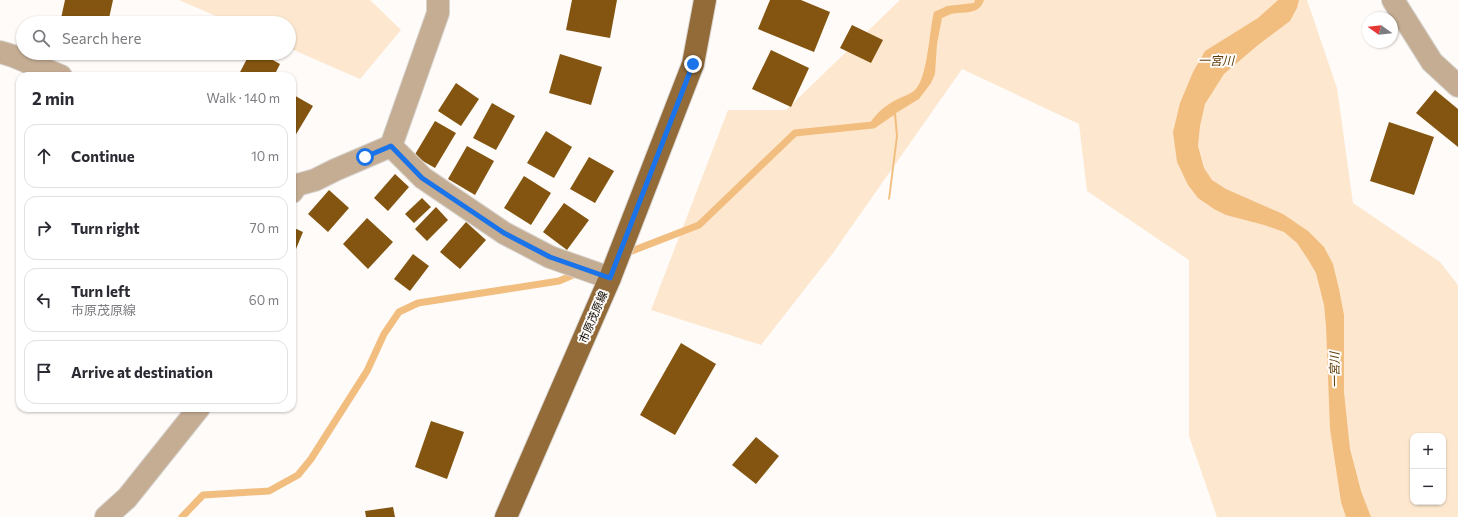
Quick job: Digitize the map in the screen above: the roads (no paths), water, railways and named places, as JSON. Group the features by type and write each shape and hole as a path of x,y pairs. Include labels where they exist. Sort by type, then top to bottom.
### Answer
{"main road":[{"name":"市原茂原線","path":"506,517 610,278 693,64 705,0"}],"street":[{"path":"296,186 315,180 391,146 438,13 438,0"},
{"path":"1393,0 1432,62 1458,86"},
{"path":"0,52 16,57"},
{"path":"23,60 52,72"},
{"path":"391,146 422,178 504,233 550,257 610,278"},
{"path":"106,517 127,498 196,412"}],"water":[{"path":"975,0 984,0 982,5 975,11 951,14 942,18 937,44 935,74 931,83 919,99 896,113 898,136 890,199 888,200 896,136 894,115 875,128 870,123 883,108 895,100 914,91 919,85 925,66 934,12 947,6 974,3"},
{"name":"一宮川","path":"1278,0 1299,0 1297,8 1290,21 1258,45 1224,74 1205,104 1200,126 1198,146 1204,168 1212,180 1226,189 1283,214 1308,231 1324,247 1333,264 1344,315 1344,392 1350,449 1361,491 1371,517 1346,517 1341,502 1330,429 1324,305 1316,273 1297,243 1284,232 1226,215 1198,198 1188,185 1177,162 1173,132 1180,103 1193,72 1205,51 1258,18"}],"waterway":[{"path":"624,254 699,225 795,133 873,125 879,119"},
{"path":"182,517 203,495 269,491 298,475 311,459 367,371 384,334 399,312 418,303 559,281 580,272"}]}
